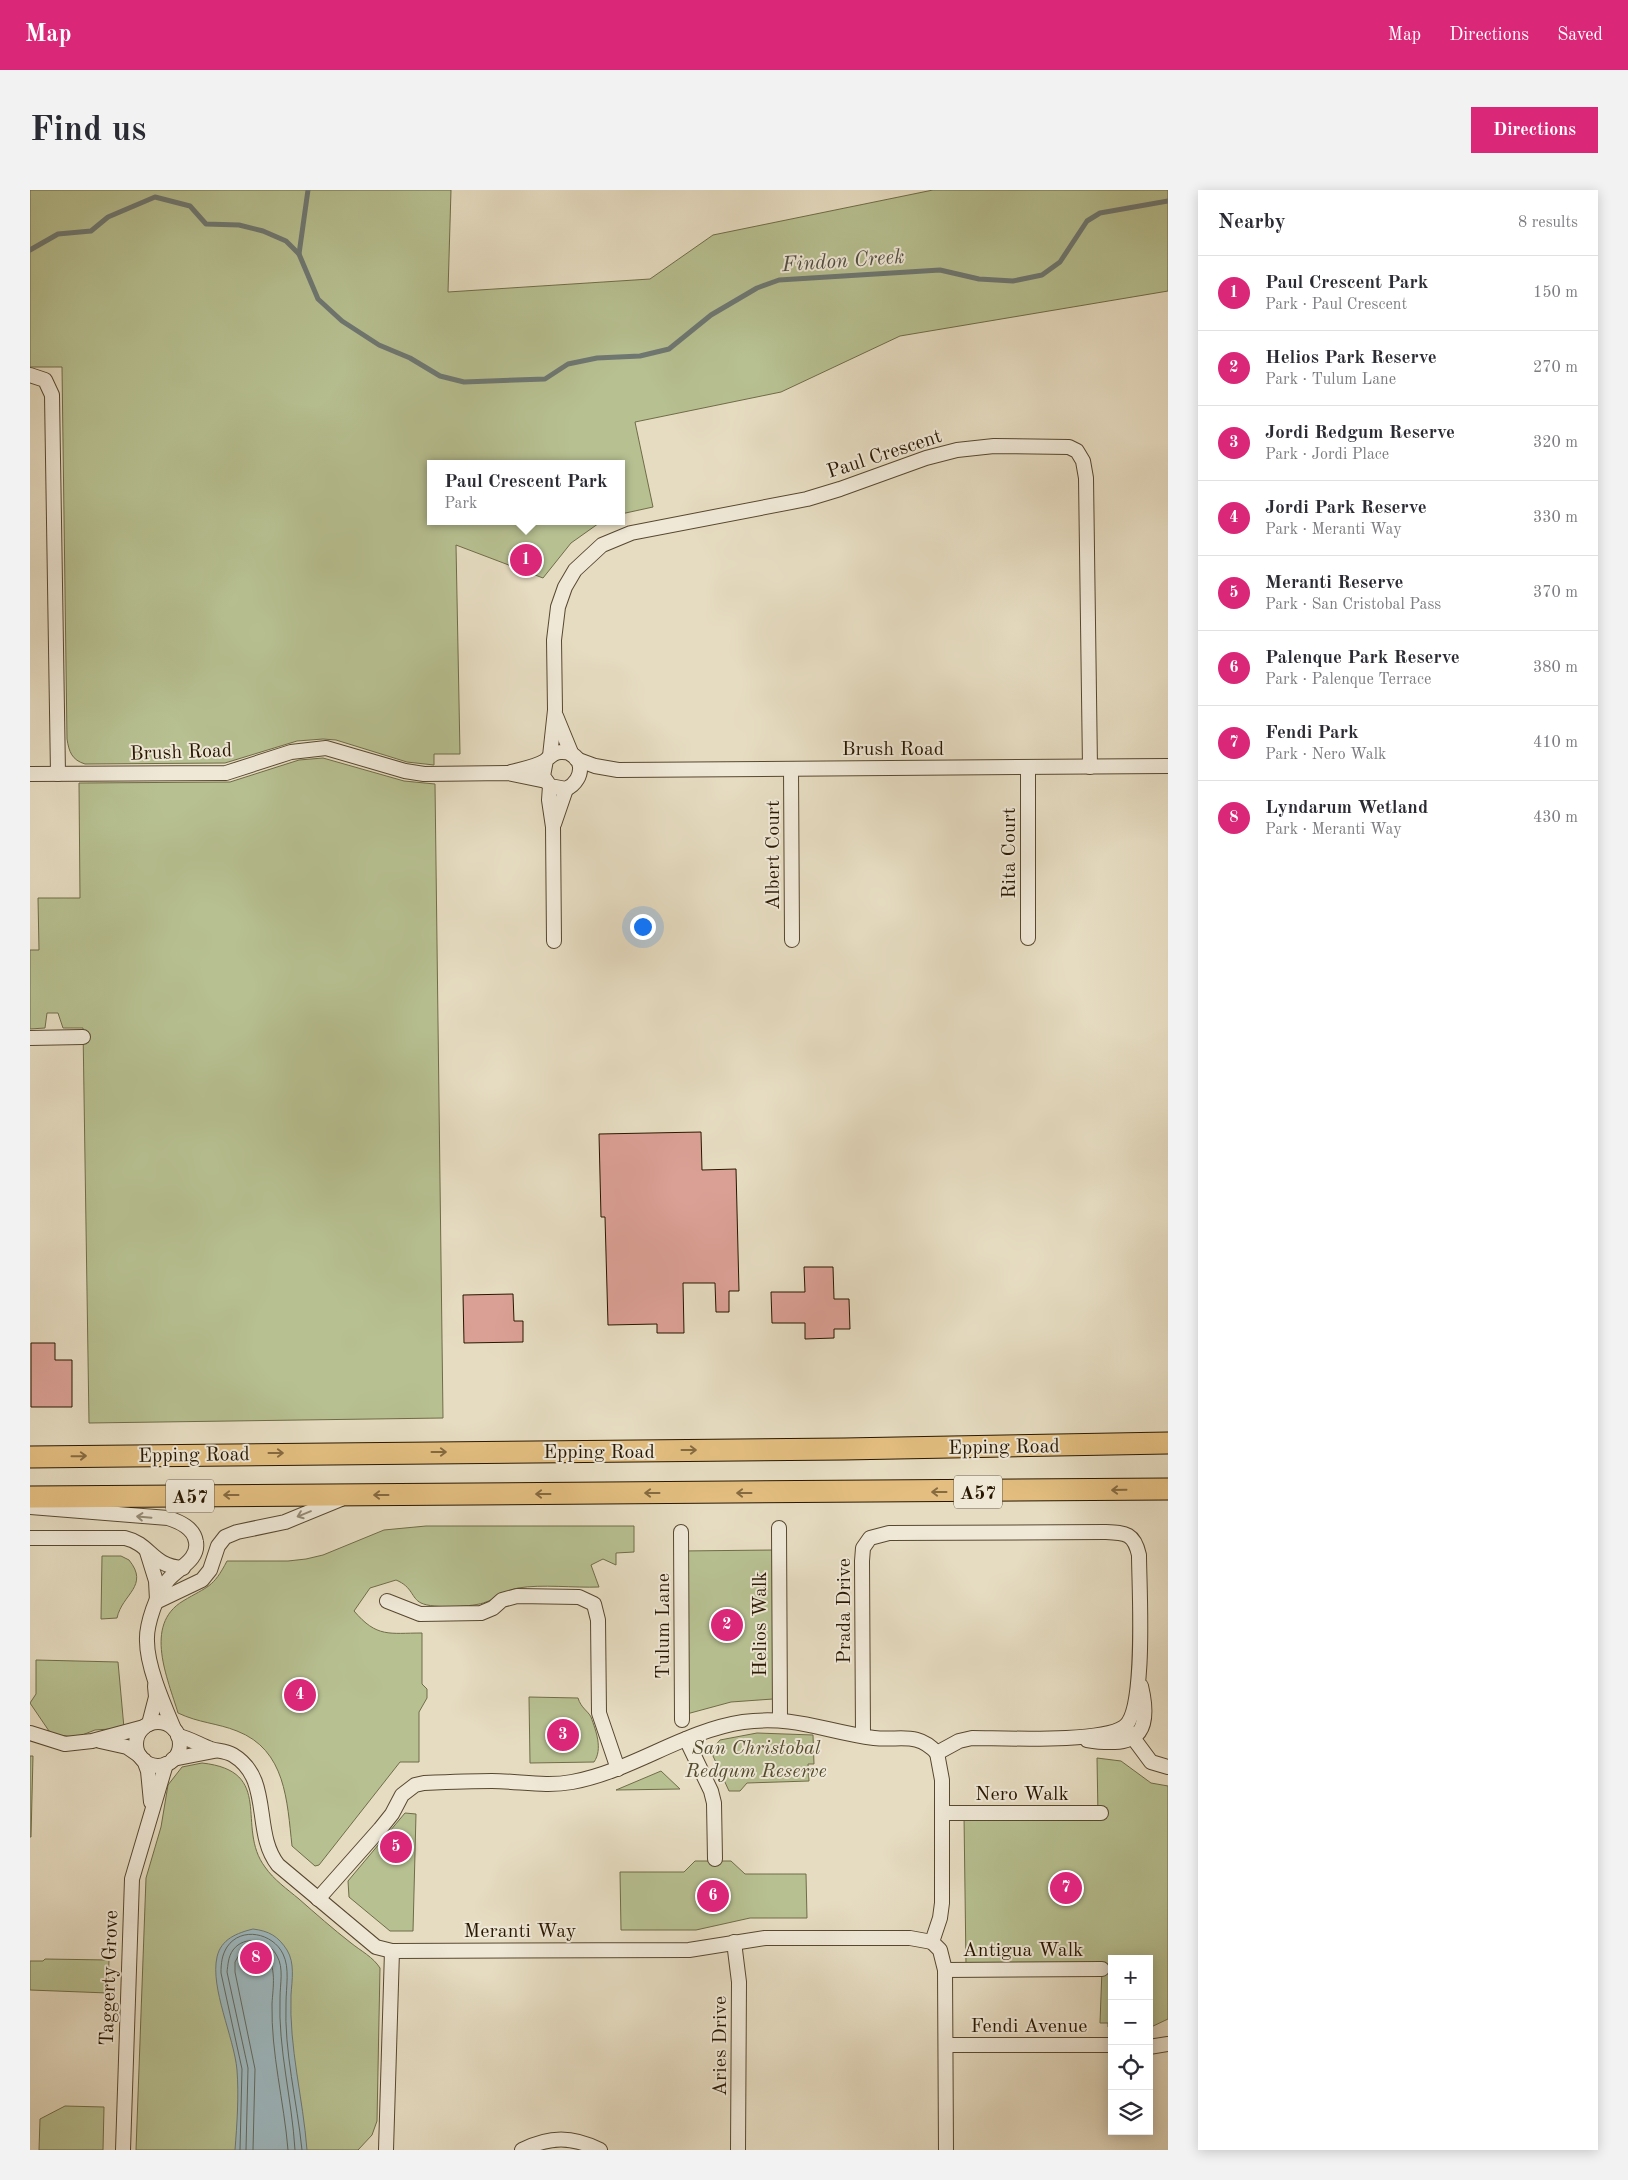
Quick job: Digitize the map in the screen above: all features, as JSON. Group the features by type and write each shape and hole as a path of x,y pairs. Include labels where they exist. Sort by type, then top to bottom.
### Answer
{"main road":[{"name":"Epping Road","path":"30,1458 1168,1443"},
{"name":"Epping Road","path":"30,1497 1168,1489"}],"street":[{"path":"30,375 45,380 52,395 58,774"},
{"name":"Paul Crescent","path":"548,758 555,710 554,640 558,607 565,587 575,570 602,545 631,533 807,499 926,458 957,450 994,446 1069,447 1077,451 1083,461 1086,478 1090,767"},
{"name":"Paul Crescent","path":"555,710 559,726 574,757"},
{"name":"Brush Road","path":"30,774 226,773 291,752 317,748 348,753 405,771 424,774 508,773 548,783"},
{"path":"553,827 571,786 581,770 574,757 560,751 548,758 542,771 548,783 553,827 554,941"},
{"name":"Brush Road","path":"574,757 595,766 618,770 1168,766"},
{"name":"Brush Road","path":"508,773 548,758"},
{"name":"Rita Court","path":"1028,767 1028,938"},
{"name":"Albert Court","path":"791,769 792,940"},
{"name":"Brush Road","path":"571,786 618,770"},
{"path":"548,783 571,786"},
{"path":"30,1038 83,1037"},
{"path":"158,1601 202,1580 210,1570 218,1546 225,1537 236,1532 285,1522 349,1495"},
{"path":"30,1507 168,1518 182,1523 191,1530 196,1542 195,1554 183,1568 167,1580 149,1620 147,1641 155,1681 156,1697 146,1725 140,1732 136,1744 142,1758"},
{"name":"Helios Walk","path":"779,1528 780,1720"},
{"name":"Tulum Lane","path":"681,1532 682,1720"},
{"name":"Prada Drive","path":"863,1736 863,1548 870,1538 880,1534 1095,1532 1126,1534 1136,1543 1139,1555 1140,1681 1146,1716 1142,1727 1128,1732"},
{"path":"30,1538 125,1538 140,1543 147,1552 169,1567 183,1568"},
{"path":"147,1552 156,1581 158,1601"},
{"path":"387,1601 420,1614 481,1613 493,1608 502,1600 517,1596 580,1597 594,1604 598,1620 599,1713 618,1769"},
{"path":"155,1681 176,1733 179,1749 170,1762"},
{"path":"318,1899 386,1821 402,1795 415,1785 492,1781 559,1784 618,1769 686,1739 715,1728 734,1724 780,1720 800,1722 863,1736 920,1739 929,1744 937,1753 942,1770 942,1903 940,1918 932,1942 940,1950 945,1970 946,2150"},
{"path":"92,1741 162,1722 176,1733"},
{"path":"937,1753 959,1741 972,1738 1076,1738 1110,1744 1122,1743 1128,1732 1151,1762 1168,1767"},
{"path":"30,1733 65,1744 92,1741 109,1742 127,1748 154,1765 215,1750"},
{"name":"Meranti Way","path":"176,1733 215,1750 231,1754 246,1766 256,1781 269,1854 278,1865 365,1940 376,1947 392,1951 689,1950 766,1938 910,1938 932,1942"},
{"path":"686,1739 712,1791 715,1859"},
{"name":"Taggerty Grove","path":"142,1758 148,1771 151,1810"},
{"name":"Taggerty Grove","path":"123,2150 131,1896 134,1872 151,1810 170,1762"},
{"name":"Nero Walk","path":"942,1813 1101,1814"},
{"name":"Aries Drive","path":"734,1942 739,1982 738,2150"},
{"path":"386,2150 392,1951"},
{"name":"Antigua Walk","path":"945,1970 1102,1969"},
{"path":"1153,2046 1168,2044"},
{"name":"Fendi Avenue","path":"946,2045 1108,2045"},
{"path":"522,2150 540,2141 560,2138 580,2141 600,2150"}],"green space":[{"path":"30,190 451,190 448,292 650,279 713,235 933,190 1168,190 1168,291 900,336 781,392 635,422 653,507 625,513 625,460 427,460 427,525 596,525 571,543 543,578 456,545 460,754 434,754 434,765 407,762 336,740 323,739 297,741 225,763 85,764 77,760 72,755 67,739 62,367 30,367"},
{"path":"323,758 404,781 435,784 443,1418 89,1423 83,1028 63,1028 58,1013 47,1013 45,1028 30,1029 30,950 39,950 38,898 80,898 79,783 230,782 299,760"},
{"path":"426,1526 634,1526 634,1552 616,1553 616,1565 603,1559 591,1565 599,1587 537,1586 518,1588 481,1604 454,1607 427,1605 418,1601 406,1586 396,1580 370,1588 354,1611 362,1620 377,1630 384,1632 422,1633 422,1684 427,1689 427,1698 419,1712 419,1762 400,1762 319,1865 315,1866 292,1846 288,1812 281,1779 275,1764 266,1751 253,1740 237,1731 178,1713 162,1653 161,1638 164,1624 171,1611 183,1601 214,1582 227,1561 288,1561 306,1559 323,1555 384,1530"},
{"path":"773,1550 773,1699 731,1702 683,1715 681,1551"},
{"path":"102,1556 121,1556 129,1560 135,1569 137,1577 133,1590 124,1602 117,1618 101,1619"},
{"path":"36,1660 118,1662 124,1728 95,1730 77,1737 55,1735 49,1731 30,1703 36,1694"},
{"path":"529,1697 578,1698 591,1717 597,1734 598,1751 594,1762 530,1763"},
{"name":"San Christobal Redgum Reserve","path":"757,1733 813,1735 814,1764 808,1764 809,1781 747,1783 740,1791 729,1791 713,1756 713,1748 720,1740"},
{"path":"30,1756 33,1756 31,1837 30,1837"},
{"path":"1097,1758 1121,1761 1151,1783 1168,1786 1168,2019 1153,2026 1153,1955 1108,1955 1108,2023 1100,2023 1102,1969 966,1965 964,1816 1098,1815"},
{"path":"202,1763 225,1768 239,1777 247,1789 257,1851 269,1872 331,1927 370,1957 380,1968 377,2121 372,2135 358,2150 136,2150 146,1878 161,1827 168,1785 182,1767"},
{"path":"661,1771 680,1789 616,1790"},
{"path":"405,1813 416,1814 413,1931 390,1931 349,1897 348,1881"},
{"path":"695,1861 731,1861 745,1874 806,1874 807,1918 750,1918 696,1930 621,1930 620,1872 684,1872"},
{"path":"45,1959 109,1960 108,1993 30,1990 30,1961 43,1961"},
{"path":"65,2106 104,2107 103,2150 39,2150 40,2119"}],"water":[{"path":"253,1929 264,1931 277,1938 290,1955 292,1972 292,2034 307,2150 235,2150 238,2100 237,2070 232,2043 219,1998 216,1969 219,1951 226,1941"}],"building":[{"path":"701,1132 702,1170 736,1169 739,1291 729,1291 729,1312 716,1312 715,1283 683,1283 684,1333 657,1333 657,1324 608,1325 605,1217 601,1217 599,1134"},
{"path":"804,1267 833,1267 834,1299 849,1299 850,1329 834,1329 834,1338 805,1339 805,1323 772,1323 771,1292 805,1292"},
{"path":"513,1294 514,1321 523,1321 523,1342 464,1343 463,1295"},
{"path":"31,1343 55,1343 55,1360 72,1360 72,1407 31,1407"}],"waterway":[{"path":"299,254 308,190"},
{"name":"Findon Creek","path":"30,250 58,234 91,231 108,217 155,197 190,206 206,224 239,225 263,231 286,241 299,254 318,299 342,321 379,345 410,358 440,376 464,382 545,379 568,364 597,358 640,356 669,349 711,315 757,288 779,280 940,270 979,279 1013,281 1042,275 1060,262 1087,221 1100,213 1168,201"}],"place":[{"name":"Paul Crescent Park","path":"526,560"},
{"name":"Helios Park Reserve","path":"727,1625"},
{"name":"Jordi Park Reserve","path":"300,1695"},
{"name":"Jordi Redgum Reserve","path":"563,1735"},
{"name":"Meranti Reserve","path":"396,1847"},
{"name":"Fendi Park","path":"1066,1888"},
{"name":"Palenque Park Reserve","path":"713,1896"},
{"name":"Lyndarum Wetland","path":"256,1958"}]}
